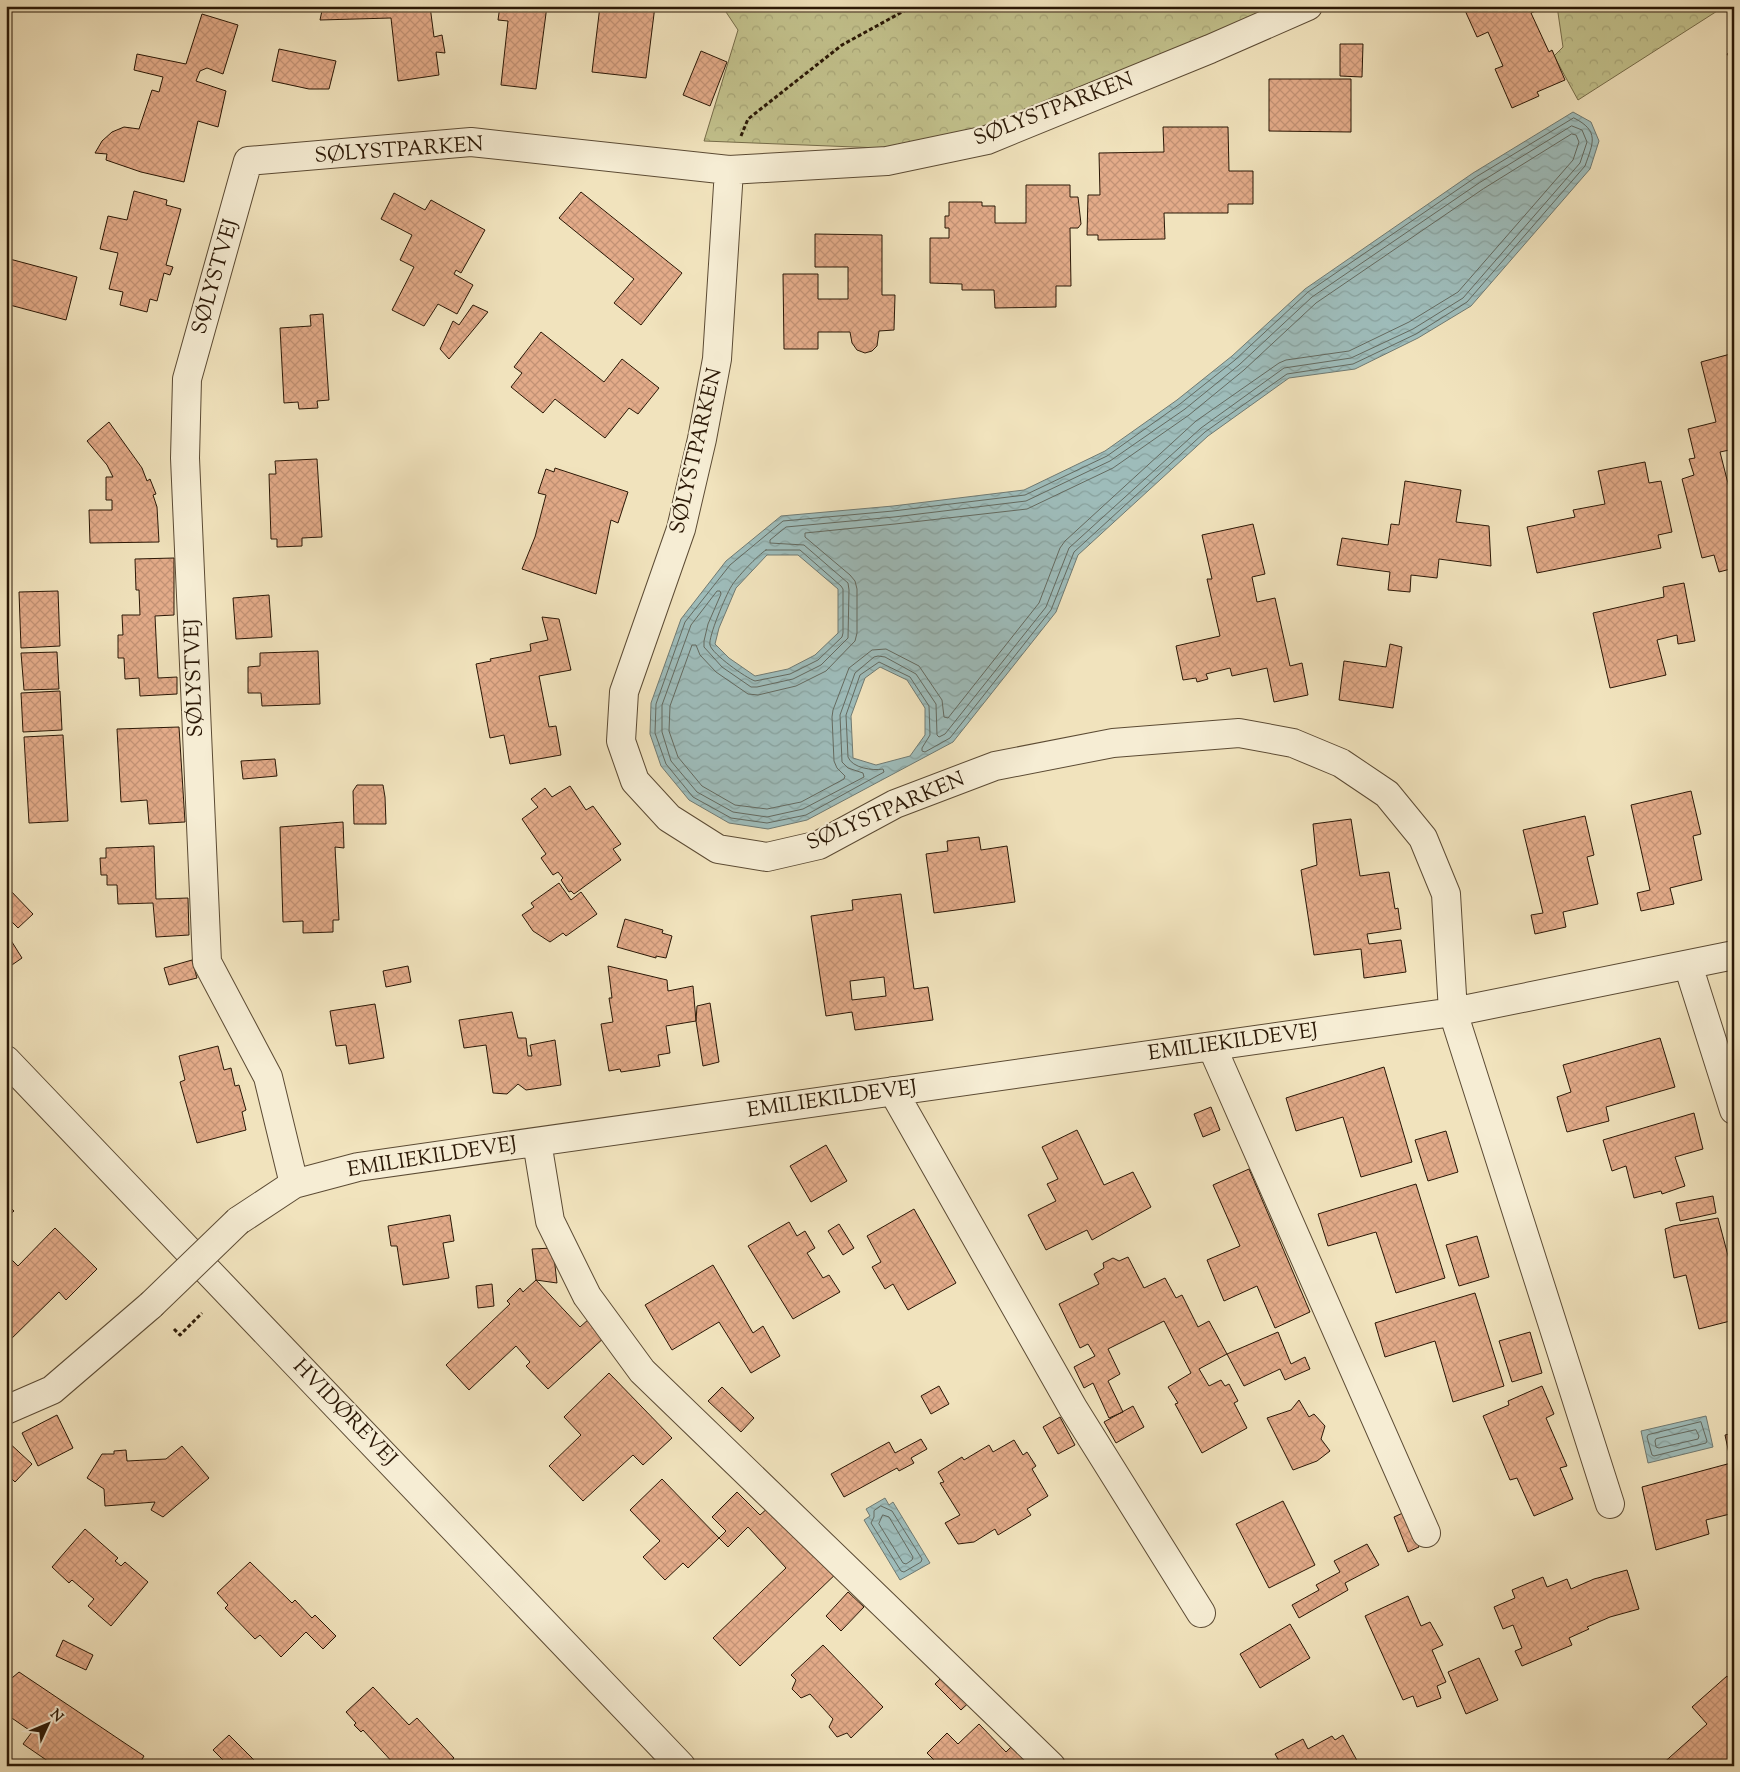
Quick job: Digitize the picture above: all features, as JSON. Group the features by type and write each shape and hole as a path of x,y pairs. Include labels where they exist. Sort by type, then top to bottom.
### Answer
{"street":[{"name":"SØLYSTPARKEN","path":"248,161 471,142 729,170 887,161 986,140 1201,53 1308,6"},
{"name":"SØLYSTVEJ","path":"248,161 187,379 185,458 207,962 268,1077 294,1184"},
{"name":"SØLYSTPARKEN","path":"729,170 717,359 702,439 681,529 624,692 621,741 635,781 669,818 718,849 767,857 819,845 896,804 995,766 1113,743 1238,733 1292,743 1341,763 1387,794 1423,838 1446,894 1454,1012 1610,1504"},
{"name":"EMILIEKILDEVEJ","path":"6,1410 52,1390 152,1305 238,1221 294,1184 358,1167 1454,1012 1734,955"},
{"path":"1688,965 1734,1110"},
{"path":"1212,1047 1426,1532"},
{"name":"HVIDØREVEJ","path":"6,1060 681,1766"},
{"path":"893,1091 1073,1408 1201,1613"},
{"path":"537,1142 550,1221 587,1296 642,1372 1051,1766"}],"path":[{"path":"729,170 748,119 842,45 913,6"}],"green space":[{"path":"722,6 1280,6 981,128 880,148 704,141 738,30"},
{"path":"1557,6 1725,6 1578,100 1554,56 1563,47"}],"water":[{"path":"1573,112 1591,122 1599,141 1590,169 1471,306 1418,338 1355,369 1289,378 1208,436 1078,555 1056,612 953,742 807,820 768,829 729,823 689,800 661,766 650,734 651,703 681,619 726,561 781,516 893,506 1024,490 1105,451 1177,400 1232,356 1305,289 1473,173","holes":["767,555 798,555 838,589 838,633 815,655 788,669 755,676 729,658 715,644 719,628 736,588","880,667 907,680 925,708 925,735 910,756 876,765 853,758 851,716 865,678"]},
{"path":"1706,1416 1713,1447 1648,1463 1641,1431"},
{"path":"885,1498 889,1505 893,1502 930,1563 900,1580 864,1520 870,1516 866,1509"}],"building":[{"path":"323,6 430,6 434,37 442,35 445,53 436,52 439,75 398,81 391,18 320,20"},
{"path":"500,6 547,6 536,89 501,85 508,21 498,20"},
{"path":"600,6 655,6 646,78 592,72"},
{"path":"1463,6 1491,6 1492,9 1497,6 1548,6 1531,13 1549,52 1552,50 1565,80 1537,92 1539,96 1512,108 1495,69 1503,66 1488,32 1477,37"},
{"path":"202,14 238,25 223,74 207,68 200,71 196,81 226,91 218,127 198,121 184,182 141,172 106,160 107,154 95,153 102,141 112,132 124,127 139,129 152,90 159,92 163,77 134,70 137,54 186,64"},
{"path":"1340,44 1363,44 1362,77 1340,76"},
{"path":"279,49 336,61 329,89 309,89 272,81"},
{"path":"1734,49 1734,63 1727,54"},
{"path":"701,51 727,62 710,106 683,95"},
{"path":"1269,79 1351,79 1351,132 1269,131"},
{"path":"1163,127 1228,127 1229,171 1253,171 1253,204 1228,204 1228,213 1164,213 1165,239 1098,240 1098,235 1087,235 1088,195 1100,195 1099,153 1164,152"},
{"path":"1026,185 1070,185 1070,197 1078,197 1081,224 1078,228 1070,228 1071,286 1056,286 1056,307 995,308 994,290 962,290 962,284 930,283 930,238 949,238 949,228 945,228 945,216 949,216 949,202 982,202 982,206 995,206 995,223 1026,223"},
{"path":"134,191 167,200 166,205 181,209 166,265 173,267 170,275 164,273 157,301 150,299 147,312 120,305 123,292 109,289 118,253 100,249 108,216 127,220"},
{"path":"581,192 682,273 641,325 614,303 634,279 559,218"},
{"path":"394,193 425,210 431,200 485,230 461,273 456,270 454,274 473,285 457,314 438,304 424,326 392,310 414,267 400,260 412,235 381,219"},
{"path":"815,234 882,235 882,295 895,295 894,330 879,331 877,346 872,351 865,353 857,350 852,343 850,332 818,332 818,349 784,349 783,274 818,274 818,299 848,299 848,267 815,267"},
{"path":"6,258 77,277 66,320 6,304"},
{"path":"473,305 488,312 449,359 440,349 453,321 459,325"},
{"path":"323,314 329,400 317,401 318,408 299,409 298,402 284,403 280,328 311,326 310,315"},
{"path":"541,332 604,382 622,359 659,388 638,414 629,408 605,438 555,399 543,413 511,387 522,373 514,367"},
{"path":"1734,353 1734,449 1720,452 1734,507 1734,568 1719,572 1714,555 1702,558 1682,479 1694,475 1689,459 1695,458 1688,429 1716,422 1701,362"},
{"path":"109,422 142,468 147,481 150,479 156,494 153,495 157,507 159,542 90,543 89,510 112,510 112,500 106,500 106,477 113,477 107,465 87,441"},
{"path":"317,459 322,537 302,538 302,546 277,547 277,539 271,539 269,474 276,474 275,461"},
{"path":"1645,462 1649,483 1661,481 1672,532 1658,535 1661,548 1537,573 1527,527 1575,517 1573,510 1605,504 1598,471"},
{"path":"555,468 628,492 618,523 611,520 596,594 522,569 535,537 546,495 538,493 546,469 554,472"},
{"path":"1405,481 1461,490 1456,522 1489,526 1491,566 1439,559 1437,578 1411,575 1410,592 1388,590 1390,572 1337,565 1342,538 1388,545 1391,524 1399,525"},
{"path":"1253,524 1265,574 1252,577 1257,602 1275,598 1290,666 1302,663 1308,695 1274,702 1267,668 1232,676 1230,668 1206,674 1208,679 1197,682 1196,678 1183,680 1176,646 1220,636 1207,579 1212,579 1202,535"},
{"path":"174,558 174,615 155,616 158,678 177,677 177,694 140,696 139,678 125,679 124,658 118,658 118,635 123,635 122,615 140,615 139,590 136,590 135,559"},
{"path":"1684,583 1695,641 1678,644 1677,635 1657,640 1666,675 1610,688 1593,613 1664,597 1663,587"},
{"path":"58,591 60,646 21,648 19,592"},
{"path":"269,595 272,637 236,639 233,598"},
{"path":"542,617 559,619 571,670 539,676 549,727 556,726 561,755 510,764 504,735 490,738 476,664 491,661 490,659 531,651 530,644 548,640"},
{"path":"1390,644 1402,647 1393,708 1339,700 1344,661 1386,667"},
{"path":"318,651 320,704 262,706 261,693 248,693 248,667 260,666 260,653"},
{"path":"57,652 59,689 24,690 21,653"},
{"path":"60,691 62,730 23,732 21,693"},
{"path":"179,727 185,822 149,824 147,800 121,802 117,729"},
{"path":"63,735 68,821 29,823 24,737"},
{"path":"275,759 277,776 243,779 241,761"},
{"path":"357,785 383,785 386,824 354,824 353,791"},
{"path":"570,786 586,810 593,806 621,844 613,849 621,860 574,894 571,891 569,892 558,872 553,875 541,858 546,854 522,819 538,807 531,799 545,788 552,797"},
{"path":"1691,791 1701,834 1693,836 1702,880 1670,888 1674,904 1641,911 1637,893 1650,890 1631,805"},
{"path":"1585,816 1594,855 1587,857 1598,904 1563,912 1566,927 1535,934 1531,915 1543,913 1523,830"},
{"path":"1351,819 1360,876 1389,872 1395,909 1398,908 1401,929 1367,934 1369,944 1401,940 1406,972 1364,978 1361,949 1314,955 1301,870 1317,865 1313,824"},
{"path":"343,822 344,848 335,847 339,920 333,920 333,932 303,933 303,921 283,922 280,827"},
{"path":"979,837 981,850 1007,846 1015,902 934,913 926,854 948,851 947,841"},
{"path":"154,846 156,899 188,898 189,935 156,937 153,903 118,904 117,885 107,885 107,875 101,875 100,858 106,858 106,848"},
{"path":"559,883 571,900 581,892 597,914 566,936 563,933 550,942 533,931 522,915 534,907 531,903"},
{"path":"9,889 33,914 18,928 6,916 6,891"},
{"path":"901,894 914,989 928,987 933,1020 855,1030 852,1012 826,1016 811,916 853,910 852,900","holes":["884,977 886,996 852,1000 850,981"]},
{"path":"625,919 663,930 662,933 672,936 666,958 656,956 656,958 617,947"},
{"path":"7,934 22,958 9,967 6,963"},
{"path":"192,960 197,978 169,985 164,968"},
{"path":"408,966 411,982 386,987 383,971"},
{"path":"608,966 667,980 668,991 693,986 696,1021 666,1026 670,1053 658,1055 660,1066 621,1072 620,1069 609,1071 601,1024 613,1022 609,998 612,998"},
{"path":"710,1003 719,1062 703,1066 696,1021 697,1006"},
{"path":"375,1004 384,1058 349,1064 346,1045 336,1046 330,1011"},
{"path":"512,1012 518,1038 526,1038 528,1056 532,1056 530,1045 555,1040 561,1085 526,1090 518,1084 507,1094 493,1093 486,1045 464,1048 459,1020"},
{"path":"1660,1038 1675,1087 1606,1107 1609,1121 1567,1132 1557,1097 1571,1092 1563,1065"},
{"path":"218,1046 224,1070 231,1068 235,1086 239,1085 246,1110 242,1112 246,1130 197,1143 180,1082 185,1080 179,1056"},
{"path":"1384,1067 1412,1162 1361,1177 1343,1117 1296,1131 1286,1098"},
{"path":"1211,1107 1220,1130 1203,1137 1194,1114"},
{"path":"1694,1113 1703,1149 1675,1157 1685,1186 1662,1194 1661,1191 1634,1198 1626,1166 1612,1171 1603,1140"},
{"path":"1077,1130 1104,1185 1133,1172 1151,1207 1092,1240 1087,1230 1046,1250 1028,1215 1056,1201 1047,1184 1058,1179 1042,1147"},
{"path":"1446,1131 1458,1172 1428,1181 1415,1140"},
{"path":"826,1145 847,1181 811,1202 790,1166"},
{"path":"1249,1169 1310,1312 1275,1328 1257,1286 1224,1301 1207,1260 1240,1246 1213,1185"},
{"path":"1416,1184 1445,1278 1396,1293 1376,1232 1328,1246 1318,1214"},
{"path":"1713,1196 1716,1213 1680,1221 1676,1203"},
{"path":"6,1203 14,1211 6,1218"},
{"path":"914,1209 956,1283 908,1310 893,1284 885,1289 872,1267 881,1262 867,1236"},
{"path":"450,1215 454,1241 443,1243 449,1278 403,1285 397,1246 391,1246 388,1226"},
{"path":"1718,1218 1734,1278 1734,1320 1699,1329 1686,1275 1674,1278 1665,1229"},
{"path":"789,1222 797,1236 805,1231 815,1248 807,1253 823,1278 829,1275 840,1292 793,1319 748,1246"},
{"path":"839,1224 854,1248 843,1255 828,1231"},
{"path":"55,1228 97,1269 66,1300 59,1292 6,1344 6,1264 11,1259 18,1266"},
{"path":"1477,1236 1489,1277 1459,1286 1446,1245"},
{"path":"553,1248 557,1283 536,1280 532,1249"},
{"path":"1128,1257 1144,1288 1165,1278 1176,1298 1182,1295 1198,1327 1209,1321 1227,1354 1199,1369 1209,1386 1221,1380 1225,1386 1229,1384 1238,1401 1234,1403 1247,1428 1202,1453 1175,1404 1178,1403 1168,1387 1191,1373 1164,1321 1108,1349 1120,1374 1108,1381 1123,1412 1109,1418 1093,1383 1084,1388 1074,1367 1095,1356 1088,1344 1080,1348 1059,1304 1099,1284 1094,1274 1104,1268 1103,1263 1113,1258 1119,1261"},
{"path":"713,1265 753,1333 763,1326 780,1356 751,1373 719,1322 672,1350 645,1305"},
{"path":"536,1280 580,1327 589,1319 606,1336 548,1389 526,1366 530,1362 516,1346 469,1390 446,1365 510,1304 507,1301 520,1288 523,1292"},
{"path":"492,1284 494,1306 478,1308 476,1286"},
{"path":"1475,1293 1504,1386 1453,1402 1435,1341 1385,1357 1375,1323"},
{"path":"1278,1332 1291,1364 1305,1357 1310,1369 1285,1380 1280,1369 1244,1386 1227,1354"},
{"path":"1530,1332 1542,1373 1512,1382 1499,1341"},
{"path":"609,1373 672,1438 643,1465 633,1455 583,1501 549,1466 581,1435 564,1417"},
{"path":"939,1386 949,1404 931,1414 921,1396"},
{"path":"1542,1386 1554,1414 1546,1418 1567,1466 1560,1468 1573,1499 1534,1516 1517,1478 1510,1480 1483,1416 1509,1405 1508,1401"},
{"path":"722,1387 754,1418 741,1432 708,1401"},
{"path":"1299,1400 1309,1417 1314,1414 1325,1426 1321,1439 1330,1451 1317,1461 1293,1470 1267,1418 1291,1410"},
{"path":"1133,1406 1144,1427 1116,1443 1104,1422"},
{"path":"57,1415 73,1448 38,1466 22,1433"},
{"path":"1060,1417 1075,1445 1058,1454 1043,1427"},
{"path":"1734,1433 1734,1513 1706,1520 1709,1534 1656,1550 1642,1487 1731,1463 1725,1435"},
{"path":"921,1439 927,1449 911,1458 914,1463 899,1471 897,1468 844,1497 831,1474 889,1442 895,1453"},
{"path":"6,1440 32,1464 15,1482 6,1473"},
{"path":"1014,1440 1023,1455 1027,1452 1036,1466 1032,1469 1048,1496 1027,1509 1031,1515 998,1535 995,1529 974,1542 958,1544 945,1523 960,1515 940,1483 944,1482 938,1472 962,1457 964,1460 989,1445 993,1452"},
{"path":"182,1446 209,1478 163,1517 151,1510 155,1502 105,1506 104,1489 87,1478 102,1454 114,1454 114,1451 126,1450 127,1461 166,1459"},
{"path":"662,1479 719,1538 688,1568 683,1563 665,1580 643,1557 660,1541 630,1510"},
{"path":"737,1492 760,1515 769,1507 841,1569 740,1666 713,1638 786,1568 748,1527 728,1547 719,1538 726,1531 712,1517"},
{"path":"1283,1501 1315,1565 1269,1588 1236,1524"},
{"path":"1405,1512 1419,1547 1408,1552 1394,1517"},
{"path":"85,1529 118,1558 115,1561 121,1566 125,1562 148,1582 111,1626 88,1606 94,1599 72,1580 69,1583 52,1567"},
{"path":"1367,1544 1379,1565 1345,1583 1348,1590 1299,1618 1292,1605 1319,1590 1316,1585 1340,1572 1334,1561"},
{"path":"250,1562 292,1603 295,1600 312,1618 315,1615 336,1636 323,1649 306,1632 281,1657 260,1635 255,1639 225,1608 228,1605 217,1593"},
{"path":"1627,1570 1639,1609 1610,1617 1587,1627 1589,1629 1569,1638 1572,1645 1522,1666 1515,1651 1522,1648 1513,1625 1503,1629 1494,1607 1515,1598 1512,1590 1543,1577 1547,1587 1567,1579 1571,1589 1594,1579"},
{"path":"848,1592 864,1607 841,1631 826,1616"},
{"path":"1408,1596 1421,1626 1430,1622 1443,1645 1432,1650 1446,1682 1437,1686 1441,1698 1417,1707 1413,1696 1403,1700 1365,1616"},
{"path":"1290,1624 1310,1658 1260,1688 1240,1654"},
{"path":"63,1640 93,1655 86,1670 56,1656"},
{"path":"823,1645 883,1707 851,1738 847,1733 837,1737 829,1727 833,1719 810,1694 801,1698 792,1689 796,1680 791,1675"},
{"path":"1479,1658 1498,1700 1466,1714 1448,1672"},
{"path":"948,1671 975,1697 961,1710 935,1684"},
{"path":"19,1672 144,1756 138,1766 55,1766 23,1744 32,1732 6,1714 6,1683"},
{"path":"1727,1676 1734,1684 1734,1766 1660,1766 1707,1724 1692,1707"},
{"path":"373,1687 409,1725 417,1718 454,1758 446,1766 392,1766 394,1764 363,1730 361,1732 354,1725 356,1723 346,1712"},
{"path":"979,1724 1006,1752 1014,1744 1035,1766 936,1766 938,1764 927,1753 947,1733 958,1744"},
{"path":"229,1735 258,1766 229,1766 213,1750"},
{"path":"1343,1735 1360,1766 1282,1766 1275,1754 1303,1739 1308,1749 1332,1736 1335,1740"}]}
